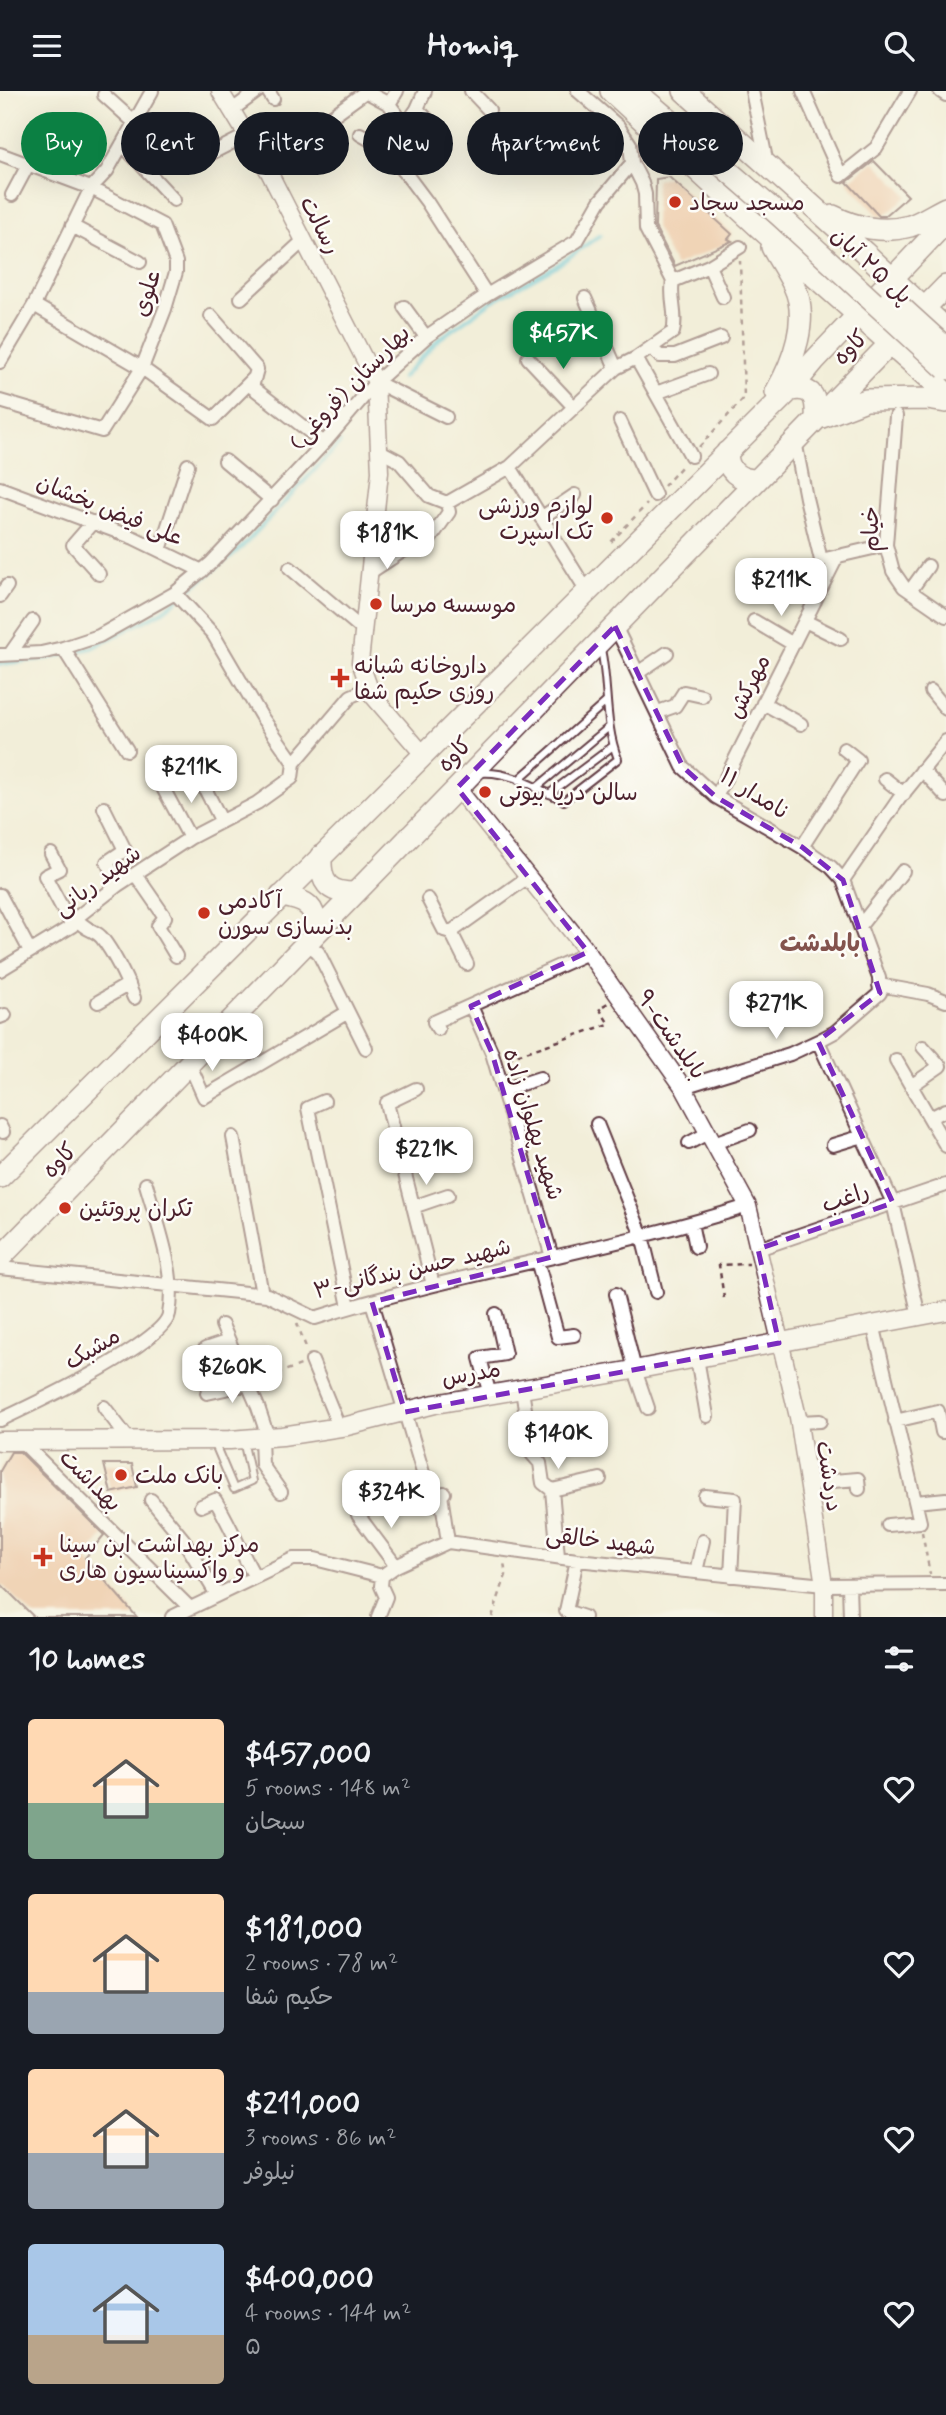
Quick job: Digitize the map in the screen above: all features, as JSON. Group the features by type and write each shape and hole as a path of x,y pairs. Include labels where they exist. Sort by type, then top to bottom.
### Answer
{"main road":[{"path":"611,91 762,230 946,393"},
{"name":"پل ۲۵ آبان","path":"635,91 779,215 946,369"},
{"name":"پل ۲۵ آبان","path":"657,91 789,205 946,348"},
{"path":"684,91 893,278 946,329"},
{"path":"719,188 734,189 746,181 750,168 745,144"},
{"path":"810,203 850,225 879,229 910,226 946,208"},
{"name":"کاوه","path":"0,1177 790,390 946,222"},
{"path":"762,230 796,288 801,318 789,371 762,418"},
{"name":"کاوه","path":"0,1258 946,286"},
{"path":"790,390 800,388 809,391 817,402 816,419 866,400 927,399 946,402"},
{"path":"727,451 729,467 734,474 742,479 757,480"},
{"path":"321,856 320,873 328,885 340,893 355,893"},
{"path":"281,896 298,898 313,912 316,921 311,939"},
{"name":"مدرس","path":"0,1441 242,1439 339,1427 490,1395 946,1311"}],"street":[{"path":"140,112 152,91"},
{"name":"رسالت","path":"220,91 234,113"},
{"path":"232,110 258,91"},
{"path":"337,112 365,91 389,104 395,112"},
{"path":"389,104 397,91"},
{"path":"417,110 425,91"},
{"path":"471,91 489,110"},
{"path":"447,503 510,467 616,368 636,358 673,332 676,321 671,289 673,281 646,229 645,194 632,163 630,144 618,126 578,91"},
{"path":"752,91 767,165"},
{"path":"803,91 841,176 876,148 905,94"},
{"path":"940,91 946,96"},
{"path":"104,95 123,112"},
{"path":"0,362 34,306 91,188 107,171 121,146"},
{"name":"علوی","path":"0,154 21,162"},
{"name":"بهارستان (فروغی)","path":"5,654 66,654 178,596 272,500 376,382 426,337 487,295 577,241 600,201 632,163"},
{"path":"12,195 23,175"},
{"name":"علوی","path":"0,401 102,431 142,368 176,272 176,262 162,225 91,188 55,175"},
{"path":"151,175 174,200"},
{"name":"رسالت","path":"270,175 376,382"},
{"path":"406,175 427,202 487,295"},
{"path":"72,226 140,262"},
{"path":"241,298 303,241"},
{"path":"673,281 709,266 740,247"},
{"path":"709,266 723,297"},
{"path":"585,298 616,368"},
{"path":"34,306 142,368 213,419 255,377"},
{"path":"404,307 426,337"},
{"path":"211,316 257,369 252,387 324,443"},
{"path":"651,348 660,356 675,356 722,338"},
{"path":"527,358 574,407"},
{"path":"636,358 691,456"},
{"path":"656,393 708,373"},
{"path":"422,754 372,695 360,662 380,450 376,382 446,417"},
{"name":"خیام","path":"896,416 886,545 893,571 904,587 946,616"},
{"path":"620,421 655,495"},
{"path":"795,441 821,560 886,545"},
{"path":"380,450 399,461 429,496 447,503"},
{"path":"225,461 272,500"},
{"path":"160,550 188,465"},
{"path":"510,467 587,591"},
{"name":"علی فیض بخشان","path":"0,488 93,522 202,571"},
{"path":"541,518 575,495"},
{"path":"369,573 401,552 430,539 449,512 447,503"},
{"path":"93,522 73,545 99,574"},
{"name":"مهرکش","path":"716,797 837,557"},
{"path":"910,591 928,566"},
{"path":"290,568 363,630"},
{"path":"800,594 815,601"},
{"path":"178,596 213,634 261,716 294,763"},
{"path":"5,654 33,621"},
{"path":"754,621 793,644"},
{"path":"805,621 841,639"},
{"name":"۱۱ نامدار","path":"615,626 683,767 716,797 802,847 831,867 843,880 879,985"},
{"path":"639,672 667,653"},
{"path":"66,654 127,750"},
{"name":"شهید ربانی","path":"0,970 74,922 118,885 136,876 190,838 257,803 292,778 294,763 351,696 370,688"},
{"path":"931,691 946,709"},
{"path":"658,712 675,706 684,692 702,696"},
{"path":"763,703 801,724"},
{"path":"843,880 904,794 946,741"},
{"path":"802,847 858,760 844,749"},
{"path":"922,770 946,796"},
{"path":"199,776 221,820"},
{"path":"885,779 904,794"},
{"name":"۹-بابلدشت","path":"464,781 528,877 588,953 682,1087 711,1138 748,1206 779,1343"},
{"path":"163,788 190,838"},
{"path":"104,808 125,850 107,862 118,885"},
{"path":"51,854 59,869 45,876 74,922 100,935 129,984 134,998"},
{"path":"860,926 903,871"},
{"path":"136,876 164,917 158,926 176,956"},
{"path":"451,932 528,877"},
{"path":"0,895 30,951"},
{"path":"428,899 444,930 451,932 467,964"},
{"path":"311,939 318,952 327,986 348,1012 366,1048"},
{"path":"438,1029 434,1022 588,953"},
{"path":"98,1002 129,984"},
{"path":"682,1087 790,1054 818,1041 835,1032 880,993 879,985 928,994 946,1001"},
{"name":"شهید پهلوان زاده","path":"471,1006 495,1062 552,1257"},
{"path":"189,1063 204,1097 348,1012"},
{"path":"818,1041 893,1203 919,1316"},
{"path":"911,1086 940,1066 923,1047"},
{"path":"896,1060 946,1146"},
{"path":"503,1090 540,1078"},
{"path":"416,1089 387,1103 433,1285"},
{"path":"324,1101 308,1108 349,1307"},
{"path":"930,1118 946,1110"},
{"path":"597,1124 642,1236 656,1293"},
{"path":"689,1143 750,1130"},
{"path":"833,1145 863,1136"},
{"path":"233,1137 262,1294"},
{"path":"146,1184 172,1285"},
{"name":"راغب","path":"760,1256 946,1185"},
{"path":"414,1207 448,1195"},
{"name":"۳-شهید حسن بندگانی","path":"0,1268 262,1294 315,1318 433,1285 642,1236 748,1206"},
{"path":"691,1223 696,1247"},
{"path":"537,1260 558,1337 574,1335"},
{"name":"مشبک","path":"0,1420 77,1383 156,1333 169,1318 172,1285"},
{"path":"616,1294 648,1409"},
{"path":"372,1302 424,1476"},
{"path":"490,1395 480,1358 505,1354 496,1314"},
{"path":"873,1324 920,1522 888,1525"},
{"path":"222,1325 248,1384 265,1437 262,1465 281,1492"},
{"path":"205,1349 229,1341"},
{"name":"دردشت","path":"779,1343 799,1422 824,1585 824,1617"},
{"path":"697,1358 707,1416"},
{"path":"312,1361 339,1427"},
{"path":"208,1394 248,1384"},
{"path":"522,1389 532,1454 540,1463 543,1483 552,1490 558,1556"},
{"path":"104,1407 130,1441"},
{"path":"895,1421 938,1411 942,1432 946,1432"},
{"path":"799,1422 820,1421"},
{"name":"بهداشت","path":"22,1442 190,1608"},
{"path":"552,1490 600,1479"},
{"path":"808,1483 858,1479 859,1489"},
{"path":"378,1617 386,1597 381,1586 382,1576 396,1566 448,1542 441,1495 444,1493"},
{"path":"705,1496 735,1499 731,1576"},
{"path":"916,1501 946,1499"},
{"path":"151,1500 183,1539 217,1595"},
{"path":"201,1506 215,1500 232,1526 239,1550 255,1577"},
{"path":"358,1515 396,1566"},
{"path":"696,1572 703,1541"},
{"name":"شهید خالقی","path":"448,1542 577,1560 824,1585 939,1584"},
{"path":"172,1617 293,1559 315,1559 382,1576"},
{"path":"577,1560 566,1611 584,1617"},
{"path":"849,1585 850,1617"}],"lane":[{"path":"464,781 487,772 518,779 564,801 618,759 609,727 604,666 599,642"},
{"path":"518,779 606,702"},
{"path":"536,788 609,727"},
{"path":"549,794 613,746"},
{"path":"213,1440 234,1489 252,1481 242,1439"}],"path":[{"path":"691,456 744,398 740,247"},
{"path":"495,1062 610,1024 599,1008 620,998"},
{"path":"724,1298 719,1265 760,1256"},
{"path":"248,1384 312,1361 289,1305"},
{"path":"920,1522 939,1584"},
{"path":"492,1617 506,1575"}],"highlighted area":[{"path":"615,626 683,767 716,797 802,847 843,880 880,993 818,1041 893,1203 758,1249 779,1343 405,1412 372,1302 552,1257 492,1053 471,1006 588,952 457,788"}],"building":[{"path":"874,161 908,196 885,216 879,216 847,182"},
{"name":"مسجد سجاد","path":"669,177 732,234 728,239 732,241 675,266 655,227 656,179"},
{"name":"مرکز بهداشت ابن سینا و واکسیناسیون هاری","path":"11,1452 20,1452 104,1535 85,1558 137,1617 34,1617 0,1583 0,1471"},
{"name":"بانک ملت","path":"104,1464 132,1464 137,1487 111,1493"}],"waterway":[{"path":"402,378 439,339 492,301 559,264 600,235"},
{"path":"0,664 48,658 91,648 163,611 242,547 340,443"}],"place":[{"name":"مسجد سجاد","path":"675,202"},
{"name":"لوازم ورزشی تک اسپرت","path":"607,518"},
{"name":"موسسه مرسا","path":"376,604"},
{"name":"داروخانه شبانه‌ روزی حکیم شفا","path":"340,678"},
{"name":"سالن دریا بیوتی","path":"485,792"},
{"name":"آکادمی بدنسازی سورن","path":"204,913"},
{"name":"تکران پروتئین","path":"65,1208"},
{"name":"بانک ملت","path":"121,1475"},
{"name":"مرکز بهداشت ابن سینا و واکسیناسیون هاری","path":"43,1557"}],"district":[{"name":"بابلدشت","path":"820,943"}]}
